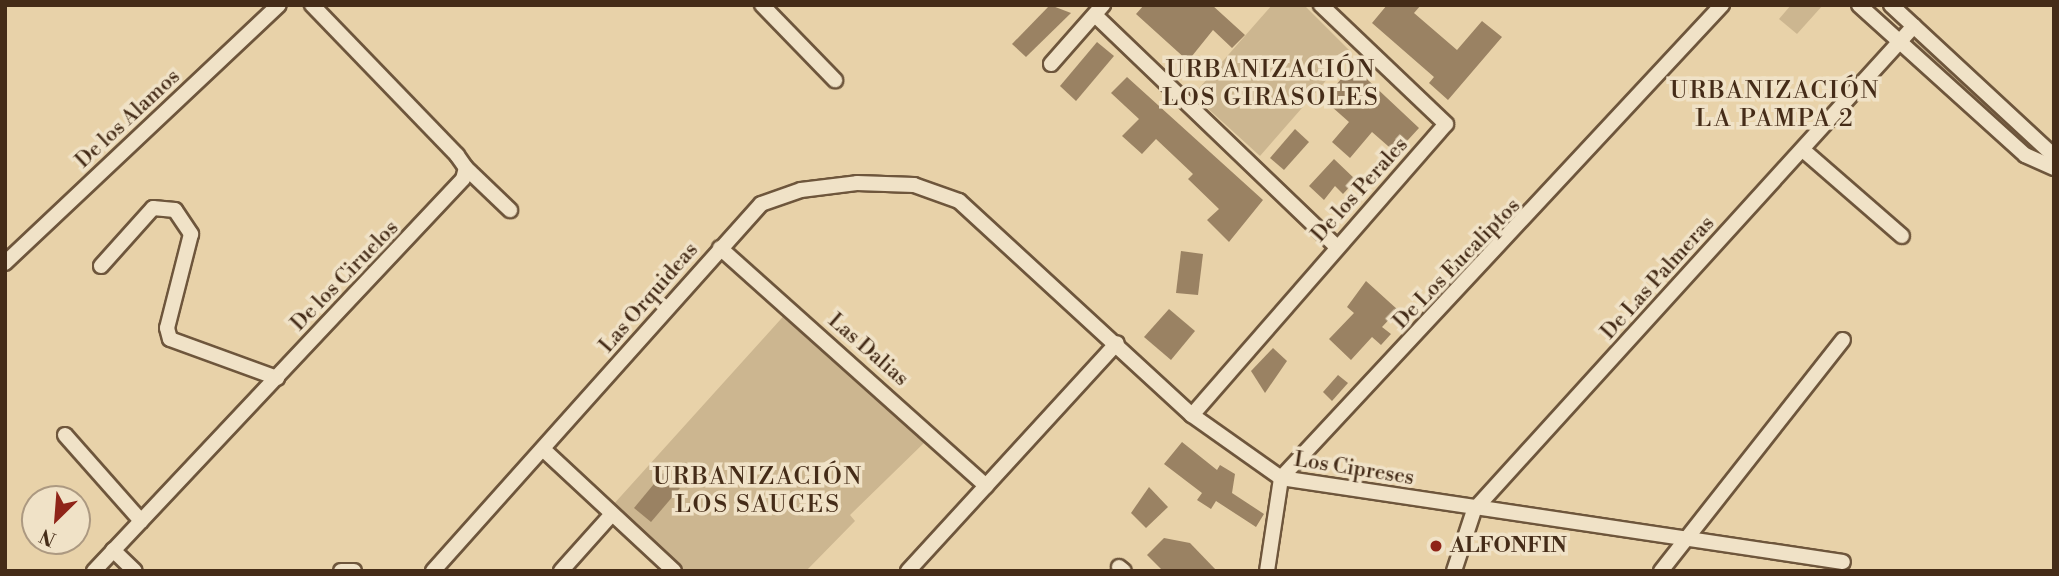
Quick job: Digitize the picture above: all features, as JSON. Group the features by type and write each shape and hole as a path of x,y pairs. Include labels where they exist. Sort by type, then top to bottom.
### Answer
{"street":[{"name":"De los Alamos","path":"5,263 279,5"},
{"path":"312,5 466,168 510,210"},
{"path":"762,5 835,80"},
{"name":"De los Perales","path":"1192,415 1446,124 1321,5"},
{"name":"De Los Eucaliptos","path":"1281,478 1723,5"},
{"path":"1859,5 2025,155 2054,168"},
{"path":"1891,5 2054,156"},
{"path":"1051,64 1099,10 1337,247"},
{"name":"De Las Palmeras","path":"1454,571 1474,510 1914,26"},
{"path":"1803,150 1902,236"},
{"name":"De los Ciruelos","path":"94,571 456,190 466,168"},
{"name":"Las Orquideas","path":"433,571 545,451 720,248 761,205 801,190 857,183 914,185 959,201"},
{"name":"Los Cipreses","path":"959,201 1117,343 1192,415 1281,478 1818,565 1843,562"},
{"path":"101,266 153,208 175,210 191,234 167,328 170,339 277,378"},
{"name":"Las Dalias","path":"720,248 986,486"},
{"path":"1661,571 1679,541 1843,340"},
{"path":"908,571 1117,343"},
{"path":"65,435 141,521"},
{"path":"545,451 674,571"},
{"path":"1268,571 1281,478"},
{"path":"561,571 612,514"},
{"path":"113,550 135,571"},
{"path":"341,571 354,571"}],"shaded area":[{"path":"1272,5 1304,5 1351,52 1260,156 1193,95"},
{"path":"1791,5 1823,5 1797,34 1779,19"},
{"path":"1918,38 2035,145 2034,148 1911,43"},
{"path":"789,310 926,441 850,515 855,521 806,571 682,571 612,506"}],"building":[{"path":"1050,5 1071,13 1026,57 1012,44"},
{"path":"1144,5 1212,5 1245,35 1232,48 1213,30 1188,61 1136,14"},
{"path":"1387,5 1421,5 1414,13 1457,50 1482,21 1502,37 1448,100 1429,83 1434,77 1372,23"},
{"path":"1097,42 1114,56 1076,101 1060,86"},
{"path":"1353,66 1419,128 1396,153 1372,132 1350,158 1332,142 1349,122 1323,99"},
{"path":"1127,77 1263,200 1229,242 1207,220 1219,209 1188,179 1193,174 1156,139 1142,154 1122,136 1139,119 1111,93"},
{"path":"1295,129 1309,142 1284,170 1270,158"},
{"path":"1334,159 1356,180 1343,194 1335,186 1324,200 1309,186"},
{"path":"1181,251 1203,254 1198,295 1176,293"},
{"path":"1366,281 1398,310 1382,327 1391,334 1381,345 1372,337 1351,360 1329,339 1354,313 1347,307"},
{"path":"1169,309 1195,331 1171,360 1144,337"},
{"path":"1273,348 1287,361 1265,393 1251,371"},
{"path":"1338,375 1348,383 1332,401 1323,392"},
{"path":"1182,442 1217,470 1220,465 1235,474 1232,493 1264,514 1256,527 1216,501 1211,509 1197,500 1202,493 1164,464"},
{"path":"663,473 680,488 651,522 634,508"},
{"path":"1149,487 1168,507 1146,528 1131,513"},
{"path":"1164,538 1190,543 1217,571 1163,571 1147,555"}],"place":[{"name":"ALFONFIN","path":"1436,546"}],"district":[{"name":"URBANIZACIÓN LOS GIRASOLES","path":"1271,85"},
{"name":"URBANIZACIÓN LA PAMPA 2","path":"1775,106"},
{"name":"URBANIZACIÓN LOS SAUCES","path":"758,492"}]}
